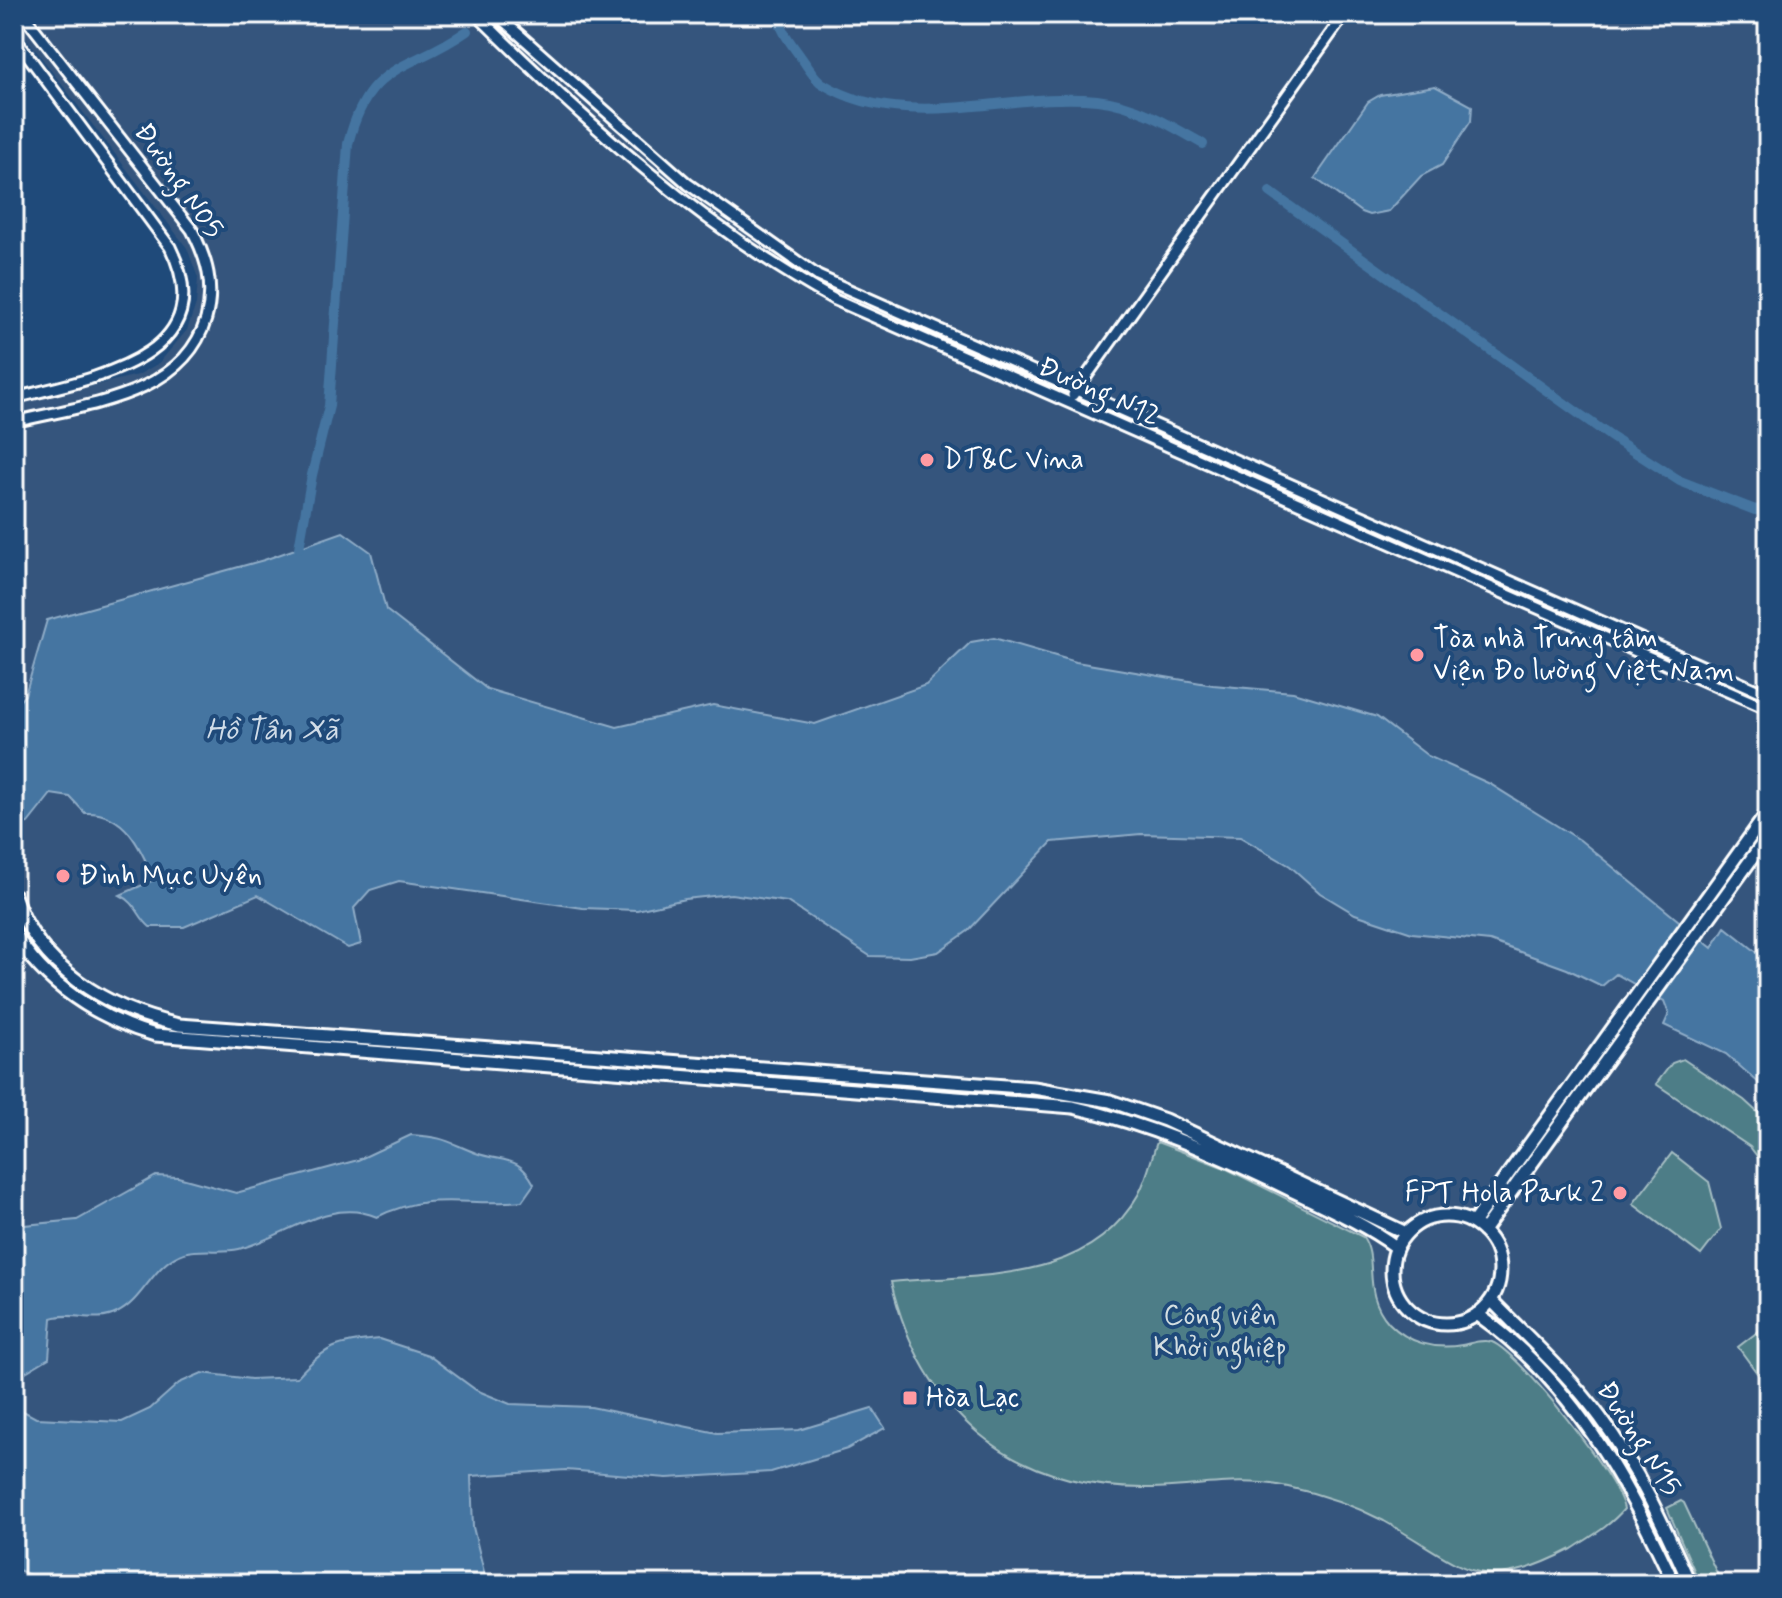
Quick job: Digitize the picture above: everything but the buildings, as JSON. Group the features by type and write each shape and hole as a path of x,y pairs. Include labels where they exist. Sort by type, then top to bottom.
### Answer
{"street":[{"name":"Đường N05","path":"14,422 155,382 182,361 194,346 204,327 211,294 206,260 192,230 23,14"},
{"name":"Đường N12","path":"476,14 609,138 754,252 835,300 1768,709"},
{"name":"Đường N12","path":"496,14 688,184 818,276 1768,695"},
{"path":"1069,403 1345,14"},
{"path":"14,37 170,247 181,274 182,295 170,333 151,354 124,367 14,398"},
{"path":"1478,1227 1638,993 1768,812"},
{"path":"1478,1227 1648,1002 1768,836"},
{"path":"14,895 37,942 70,976 117,1007 179,1025 1034,1088 1110,1101 1165,1120 1406,1233"},
{"path":"14,932 27,952 72,996 126,1026 170,1038 974,1097 1073,1107 1173,1136 1361,1223 1396,1247"},
{"path":"27,952 37,942"},
{"path":"880,1077 881,1091"},
{"path":"974,1097 976,1084"},
{"path":"1436,1216 1453,1216 1478,1227 1494,1244 1499,1261 1500,1278 1491,1300 1477,1314 1448,1325 1429,1322 1413,1313 1400,1299 1393,1282 1392,1263 1396,1247 1406,1233 1436,1216"},
{"name":"Đường N15","path":"1491,1300 1566,1376 1602,1419 1657,1510 1690,1584"},
{"name":"Đường N15","path":"1477,1314 1498,1329 1552,1381 1607,1453 1641,1514 1674,1584"}],"shaded area":[{"path":"14,14 1768,14 1768,1584 14,1584 14,404 138,375 159,363 187,330 196,304 198,278 187,248 14,22"}],"green space":[{"path":"1683,1059 1744,1100 1768,1122 1768,1198 1759,1159 1750,1147 1656,1084 1672,1063"},
{"name":"Công viên Khởi nghiệp","path":"1157,1142 1225,1168 1363,1237 1370,1256 1375,1300 1389,1323 1405,1336 1432,1346 1488,1341 1506,1351 1567,1418 1605,1472 1624,1509 1606,1526 1572,1549 1540,1564 1514,1572 1492,1574 1473,1571 1454,1563 1372,1515 1313,1493 1251,1483 1162,1488 1095,1484 1051,1474 1012,1456 978,1433 949,1404 924,1368 905,1328 891,1282 1029,1269 1061,1260 1091,1245 1117,1224 1138,1195"},
{"path":"1672,1153 1709,1182 1721,1229 1701,1255 1633,1204"},
{"path":"1768,1324 1768,1371 1760,1377 1738,1347"},
{"path":"1681,1501 1722,1584 1700,1584 1667,1508"}],"water":[{"path":"1435,86 1472,106 1471,121 1442,165 1421,176 1389,211 1369,215 1361,212 1315,178 1368,102 1380,95"},
{"name":"Hồ Tân Xã","path":"343,532 371,552 386,610 487,689 617,727 713,705 815,724 926,685 971,642 994,638 1076,662 1213,685 1293,692 1377,717 1428,756 1490,784 1580,840 1712,948 1725,927 1768,961 1768,1091 1726,1054 1664,1025 1669,1014 1664,1001 1616,974 1602,986 1567,969 1490,941 1412,933 1355,914 1320,893 1290,866 1240,837 1141,834 1052,842 968,931 938,952 910,957 870,956 787,902 731,894 685,899 637,910 583,908 399,881 370,890 354,908 361,944 348,948 258,895 184,927 150,927 130,902 120,895 154,880 137,844 121,825 99,814 85,813 70,797 51,794 28,823 14,828 14,707 25,695 47,620 264,560"},
{"path":"411,1135 439,1138 476,1153 509,1161 522,1168 534,1184 522,1201 432,1202 396,1209 377,1217 359,1212 341,1212 306,1221 239,1249 184,1253 164,1265 135,1299 117,1313 101,1317 52,1318 49,1358 14,1379 14,1226 77,1220 156,1176 178,1177 236,1193 358,1160"},
{"path":"379,1339 428,1355 476,1390 510,1404 591,1407 717,1433 799,1430 872,1408 885,1428 847,1449 771,1472 667,1478 566,1470 471,1476 473,1527 487,1584 133,1584 39,1579 14,1568 14,1406 36,1418 122,1422 150,1409 179,1383 202,1373 251,1379 297,1377 324,1352 342,1344"}],"waterway":[{"path":"778,14 786,36 817,79 855,99 923,109 1063,99 1097,100 1139,111 1203,144"},
{"path":"299,548 329,406 348,144 357,117 379,82 467,31"},
{"path":"1270,192 1610,436 1680,481 1755,510 1768,508"}],"place":[{"name":"DT&C Vina","path":"927,460"},
{"name":"Tòa nhà Trung tâm Viện Đo lường Việt Nam","path":"1417,655"},
{"name":"Đình Mục Uyên","path":"63,876"},
{"name":"FPT Hola Park 2","path":"1620,1193"},
{"name":"Hòa Lạc","path":"910,1398"}]}
